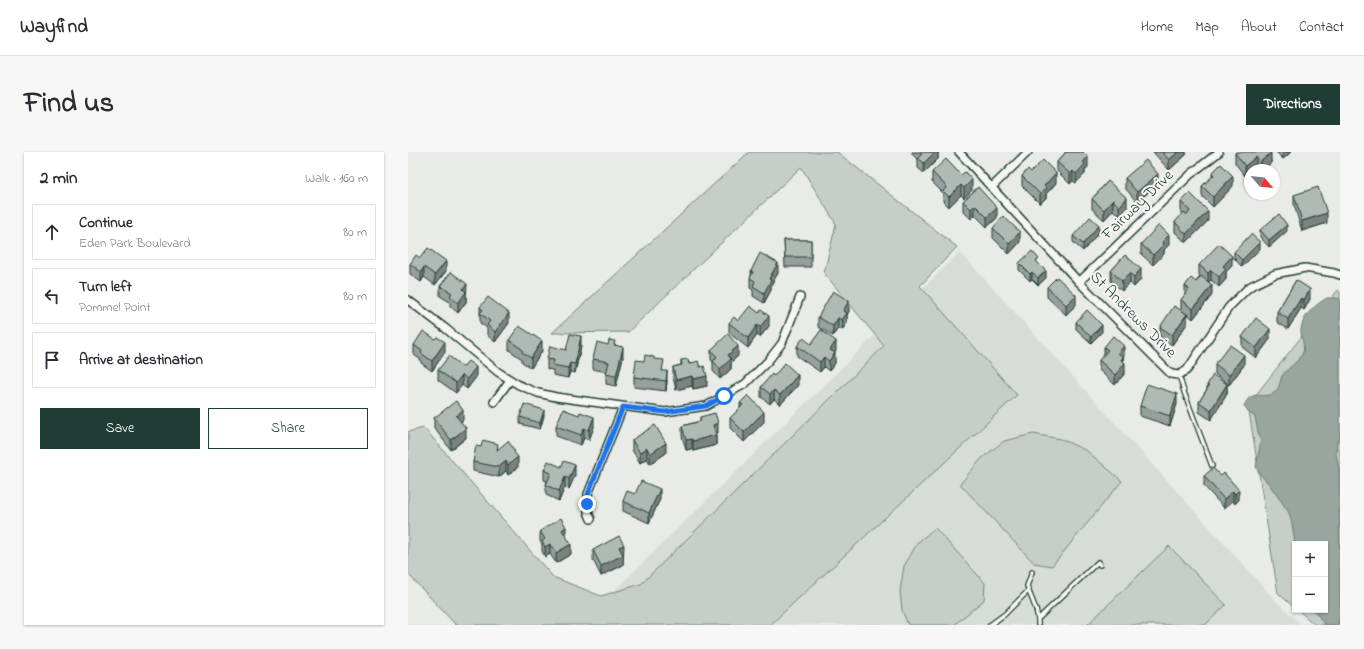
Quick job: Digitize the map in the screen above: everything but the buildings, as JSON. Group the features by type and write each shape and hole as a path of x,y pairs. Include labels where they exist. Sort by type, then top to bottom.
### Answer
{"street":[{"name":"St Andrews Drive","path":"959,152 1079,282 1171,374 1180,375 1187,370 1229,307 1249,287 1275,274 1305,268 1340,275"},
{"path":"992,187 1028,152"},
{"name":"Fairway Drive","path":"1079,282 1191,174 1219,152"},
{"path":"408,300 445,328 498,372 510,380 538,394 556,398 665,412 706,406 745,384 768,361 782,343 800,296"},
{"path":"494,402 510,380"},
{"path":"591,519 588,512 588,494 623,407"}],"lane":[{"path":"1180,375 1186,398 1212,466"},
{"path":"1038,620 1098,562 1100,565"},
{"path":"1032,572 1027,586 1038,620 1038,625"},
{"path":"990,625 1005,614 1028,591"}],"shaded area":[{"path":"749,152 837,152 957,247 920,286 1017,395 770,625 456,625 408,574 408,432 424,428 553,577 601,596 641,584 884,346 824,273 836,224 801,167 628,332 552,333"},
{"path":"960,252 1277,602 1302,625 579,625"},
{"path":"1338,290 1340,292 1340,625 1315,625 1301,613 1328,613 1328,541 1292,541 1292,605 1278,593 1248,405"},
{"path":"1327,298 1340,299 1340,438 1337,442 1336,453 1339,469 1340,614 1338,625 1325,625 1316,613 1328,613 1328,541 1295,541 1289,513 1256,467 1261,440 1255,417 1248,412 1244,406 1247,400 1251,397 1273,394 1277,390 1282,376 1299,359 1303,352 1302,326 1306,316 1318,304"},
{"path":"1033,434 1061,439 1087,451 1122,481 1052,566 1034,563 960,484 982,458 1004,441"},
{"path":"935,528 985,583 984,600 954,625 908,625 902,610 900,591 904,566 918,542"},
{"path":"1169,546 1226,605 1205,625 1087,625"}],"route":[{"path":"587,504 588,494 623,407 665,412 706,406 724,396"}]}
